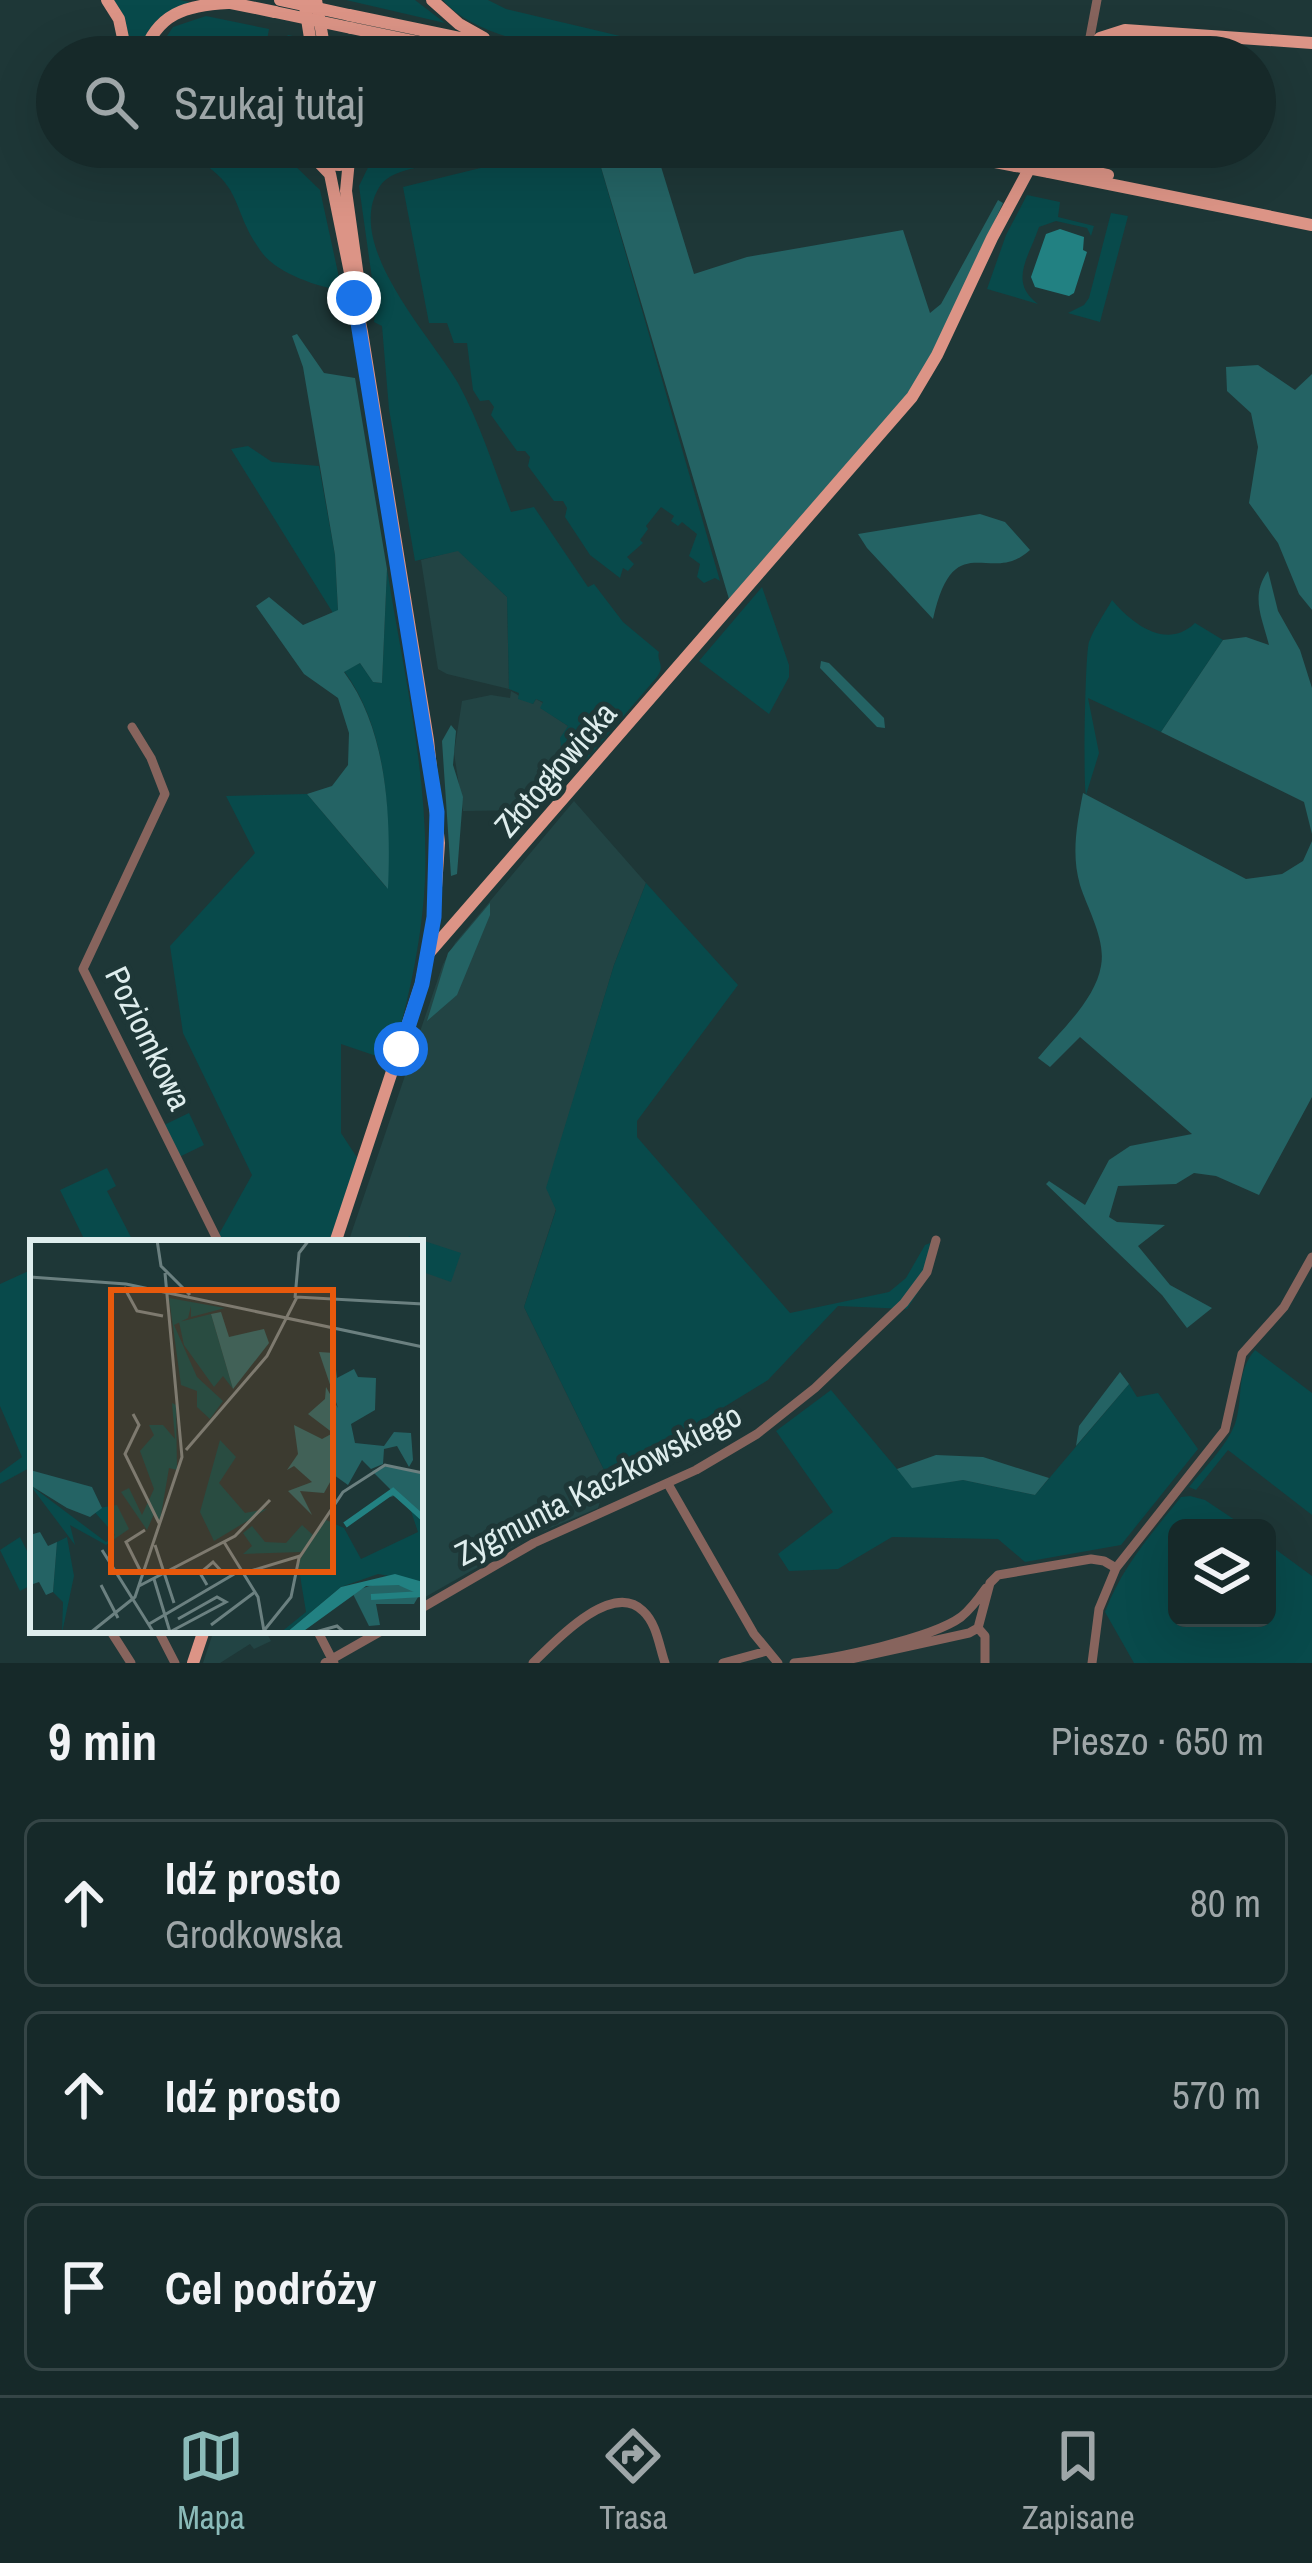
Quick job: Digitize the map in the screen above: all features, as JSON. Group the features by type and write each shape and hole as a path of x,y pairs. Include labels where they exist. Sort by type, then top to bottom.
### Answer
{"main road":[{"path":"107,0 123,36"},
{"path":"304,0 310,36"},
{"path":"316,0 322,36"},
{"path":"432,0 475,36"},
{"path":"150,36 175,12 221,2 278,6 422,36"},
{"path":"1105,36 1116,31 1198,36"},
{"path":"1276,41 1312,43"},
{"path":"324,168 334,190 362,332 439,843 434,917 417,1000 336,1240"},
{"path":"348,168 346,191 362,332"},
{"name":"Złotogłowicka","path":"427,955 920,386 1030,168"},
{"path":"1050,168 1312,221"},
{"path":"436,897 450,908 470,907"},
{"path":"434,917 470,907"},
{"path":"434,917 443,923 459,922"},
{"path":"193,1663 203,1633"}],"street":[{"path":"1090,36 1096,0"},
{"path":"1095,14 1116,31"},
{"name":"Poziomkowa","path":"132,727 158,771 165,794 83,969 218,1240"},
{"name":"Zygmunta Kaczkowskiego","path":"423,1607 534,1543 668,1484 744,1443 826,1378 904,1303 927,1272 936,1240"},
{"path":"1092,1663 1099,1609 1116,1568 1225,1430 1245,1349 1279,1315 1312,1257"},
{"path":"668,1484 715,1568 778,1663"},
{"path":"830,1662 955,1621 989,1583 1008,1573 1084,1560 1104,1561 1116,1568"},
{"path":"978,1628 989,1583"},
{"path":"533,1663 591,1614 617,1601 646,1614 665,1663"},
{"path":"794,1663 830,1662 978,1628"},
{"path":"978,1628 985,1636 985,1663"},
{"path":"112,1633 131,1663"},
{"path":"160,1633 175,1663"},
{"path":"318,1633 331,1662 378,1633"},
{"path":"723,1663 767,1651"}],"shaded area":[{"path":"114,0 190,2 156,21 148,36 128,36 125,18"},
{"path":"346,0 415,0 445,23"},
{"path":"443,0 488,0 506,9 620,36 506,36 465,19"},
{"path":"206,16 269,29 268,36 167,36 173,27"},
{"path":"209,168 297,168 320,190 342,291 297,277 267,258 220,177"},
{"path":"368,168 417,168 386,179 371,209 372,235 381,261 458,383 511,512 534,507 588,587 594,584 623,622 659,652 657,677 586,760 561,746 568,726 540,708 543,702 518,699 519,693 509,689 507,597 458,551 415,561 389,409 382,326 374,322 376,307 359,186"},
{"path":"480,168 601,168 720,581 704,583 697,577 700,564 689,556 697,534 682,522 678,526 671,521 674,516 661,507 646,526 643,543 627,557 634,564 628,571 623,568 620,578 590,555 565,517 563,501 554,501 528,466 530,457 517,451 491,415 494,407 489,400 480,401 473,390 467,343 454,343 447,323 429,323 403,187"},
{"path":"601,168 661,168 694,274 747,257 903,230 930,313 941,304 998,200 1003,203 931,357 910,391 729,599"},
{"path":"1027,195 1060,202 1058,217 1094,226 1091,236 1087,228 1056,221 1039,227 1022,278 1038,304 987,289 1006,235"},
{"path":"1111,213 1128,216 1100,322 1068,313 1089,298"},
{"path":"1060,229 1084,237 1087,252 1069,296 1035,287 1031,277 1046,234"},
{"path":"297,334 324,373 355,378 387,569 382,683 373,682 360,663 344,672 370,721 384,776 388,889 307,794 332,786 348,765 349,733 338,698 304,674 256,606 269,597 303,625 338,610 335,555 303,367 292,336"},
{"path":"1258,365 1295,390 1312,374 1312,610 1299,594 1278,543 1249,503 1258,447 1251,413 1227,391 1226,367"},
{"path":"248,446 272,462 319,466 335,555 338,611 333,613 231,449"},
{"path":"980,514 1005,522 1030,550 1015,560 962,565 951,573 933,619 858,534"},
{"path":"458,550 507,597 509,689 438,669 421,560"},
{"path":"387,569 414,724 425,841 421,926 403,1017 391,1061 341,1044 341,1133 358,1159 331,1240 220,1240 218,1236 252,1175 183,1033 170,946 255,853 226,796 307,794 386,887 387,803 378,747 359,694 344,671 360,663 373,682 382,683"},
{"path":"1268,571 1278,611 1300,650 1312,688 1312,834 1304,802 1161,732 1223,640 1246,637 1269,645 1259,598"},
{"path":"762,587 789,665 789,677 769,714 699,661"},
{"path":"1112,600 1151,631 1173,634 1195,623 1223,640 1161,732 1088,698 1099,753 1086,795 1088,652"},
{"path":"821,661 829,663 884,718 885,728 877,727 820,668"},
{"path":"511,691 533,704 536,699 543,703 541,708 568,726 564,749 518,810 463,811 454,753 462,701 491,695 510,698"},
{"path":"451,725 456,731 453,765 463,797 457,874 451,876 442,741"},
{"path":"1083,793 1246,879 1282,874 1303,861 1312,841 1312,1097 1259,1195 1216,1176 1194,1173 1176,1184 1118,1186 1109,1217 1117,1222 1165,1225 1138,1246 1170,1285 1212,1308 1187,1328 1162,1295 1046,1184 1049,1181 1085,1205 1109,1160 1130,1146 1192,1134 1080,1037 1050,1067 1038,1058 1084,1004 1101,966 1099,936 1076,862"},
{"path":"574,801 646,883 614,965 547,1188 556,1209 524,1307 608,1478 598,1508 534,1535 423,1598 423,1240 349,1240 443,964 455,943"},
{"path":"646,883 738,985 637,1121 637,1137 790,1313 889,1292 906,1278 925,1245 933,1242 916,1283 920,1289 907,1309 838,1306 768,1380 608,1478 524,1307 556,1210 546,1188 614,965"},
{"path":"490,903 490,915 457,995 427,1021 448,953"},
{"path":"189,1113 204,1145 179,1157 164,1125"},
{"path":"107,1168 116,1186 107,1191 132,1240 85,1240 60,1190"},
{"path":"423,1241 461,1253 451,1282 423,1272"},
{"path":"30,1270 30,1468 0,1484 0,1473 22,1457 0,1406 0,1284"},
{"path":"1255,1350 1312,1393 1312,1515 1228,1450 1196,1490 1189,1487 1231,1433 1242,1376"},
{"path":"1120,1372 1129,1384 1076,1446 1079,1426"},
{"path":"1129,1384 1137,1397 1158,1393 1198,1449 1121,1545 1025,1562 998,1539 892,1537 838,1569 789,1571 778,1554 833,1512 776,1431 831,1390 912,1487 963,1480 1035,1495"},
{"path":"936,1455 983,1457 1049,1478 1035,1495 963,1480 912,1488 897,1469"},
{"path":"1181,1497 1205,1500 1234,1519 1168,1519 1168,1627 1276,1627 1276,1550 1312,1576 1312,1663 1134,1663 1105,1612 1138,1552"},
{"path":"20,1537 30,1557 30,1586 20,1591 0,1550"},
{"path":"213,1633 267,1633 271,1641 254,1649 250,1644 220,1663 203,1663"}],"route":[{"path":"354,298 412,636 439,843 434,917 422,984 401,1049"}]}
